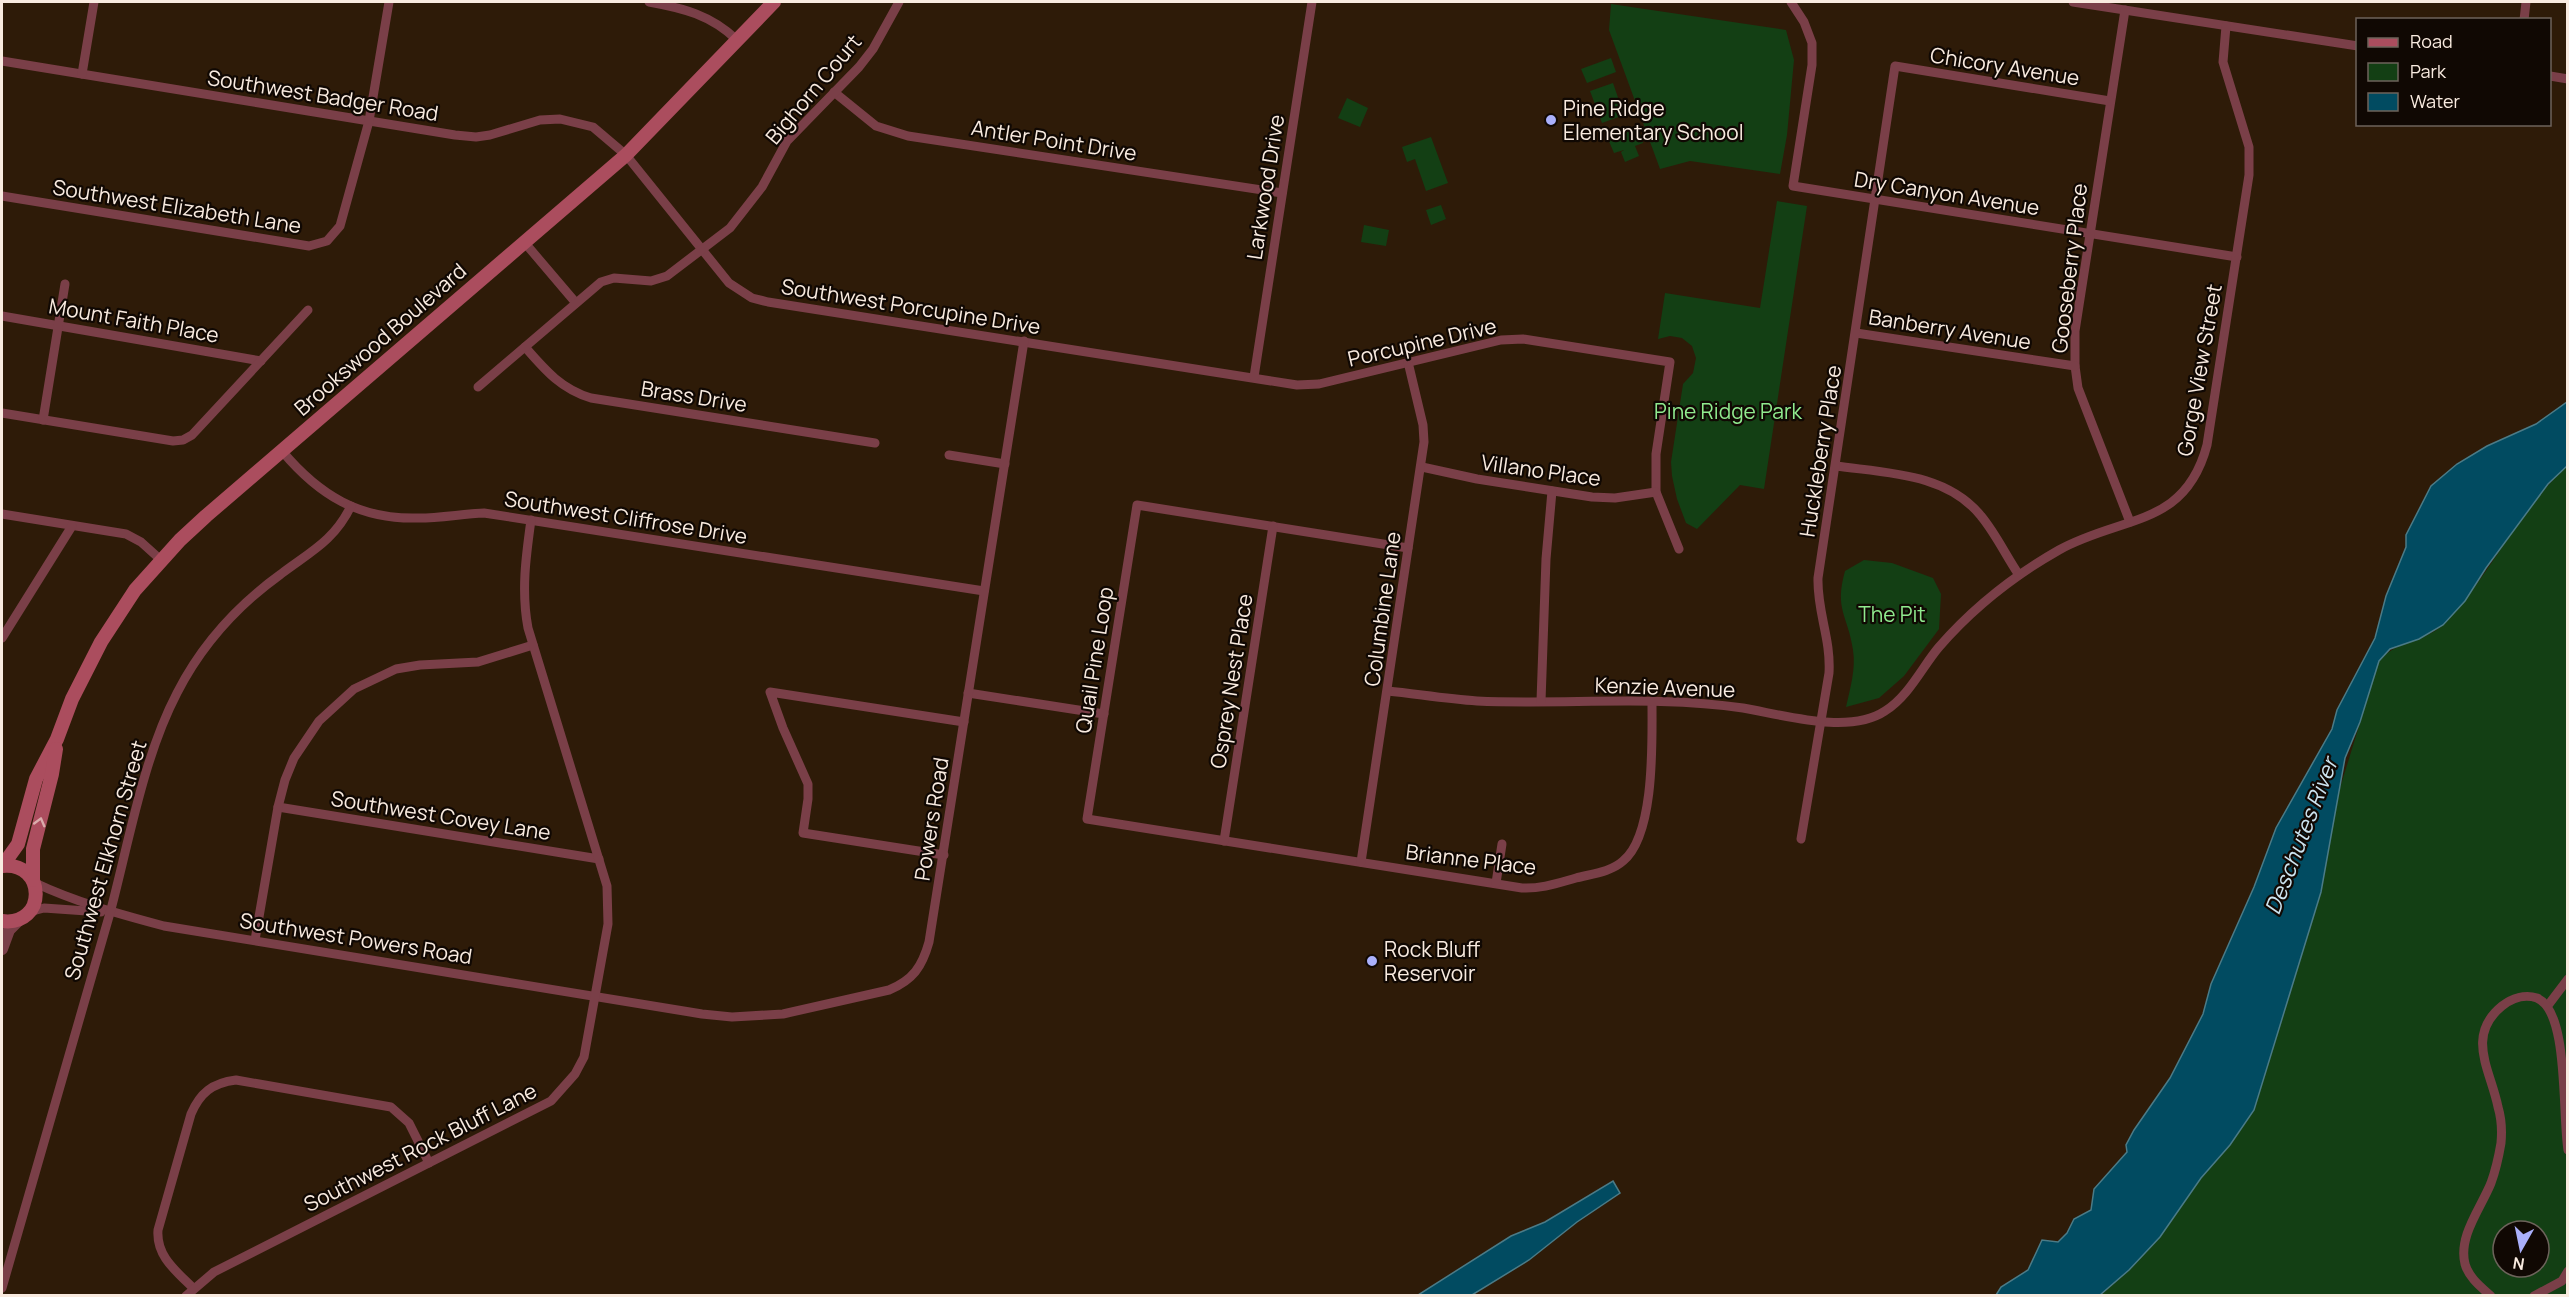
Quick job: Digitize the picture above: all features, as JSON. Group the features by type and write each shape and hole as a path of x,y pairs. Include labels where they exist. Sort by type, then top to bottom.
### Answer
{"main road":[{"name":"Brookswood Boulevard","path":"2,866 18,844 36,779 57,739 72,699 101,642 135,590 161,560 206,516 627,155 774,2"},
{"name":"Brookswood Boulevard","path":"24,916 36,897 33,881 33,849 52,774 57,739"},
{"path":"2,866 20,868 33,881"},
{"path":"2,921 24,916"}],"street":[{"path":"82,74 94,2"},
{"name":"Southwest Elizabeth Lane","path":"2,196 309,246 327,241 339,226 369,122 389,2"},
{"path":"649,2 683,8 706,17 724,28 737,40"},
{"name":"Bighorn Court","path":"478,387 606,279 651,281 667,276 730,228 748,207 788,141 859,68 873,49 899,2"},
{"name":"Larkwood Drive","path":"1254,377 1312,2"},
{"name":"Dry Canyon Avenue","path":"1791,2 1804,22 1812,42 1812,65 1793,186 2237,257"},
{"path":"2073,2 2356,46"},
{"path":"2524,18 2526,2"},
{"name":"Gooseberry Place","path":"2125,10 2074,331 2074,366 2078,388 2130,522"},
{"name":"Gorge View Street","path":"1822,720 1857,722 1885,711 1905,693 1939,647 1972,612 2019,575 2097,532 2150,516 2176,500 2188,489 2202,462 2249,175 2249,147 2229,89 2223,62 2226,26"},
{"name":"Southwest Badger Road","path":"2,61 369,122 476,137 503,132 540,120 561,119 593,127 627,155"},
{"name":"Chicory Avenue","path":"1895,66 2110,101"},
{"name":"Huckleberry Place","path":"1801,840 1822,720 1830,654 1818,605 1818,578 1895,66"},
{"path":"2551,76 2568,79"},
{"name":"Antler Point Drive","path":"834,92 857,113 876,126 908,136 1282,193"},
{"name":"Southwest Porcupine Drive","path":"627,155 729,283 752,298 1254,377"},
{"path":"525,243 576,303"},
{"path":"43,420 65,285"},
{"path":"2,413 179,441 192,435 308,310"},
{"name":"Mount Faith Place","path":"2,316 261,361"},
{"name":"Banberry Avenue","path":"1856,333 2074,366"},
{"name":"Porcupine Drive","path":"1254,377 1297,385 1319,384 1501,340 1523,339 1670,362 1656,454 1656,492"},
{"name":"Powers Road","path":"596,996 702,1014 759,1017 783,1014 889,990 906,984 916,974 924,960 944,855 1024,341"},
{"name":"Brass Drive","path":"525,347 550,376 564,387 591,398 875,443"},
{"name":"Columbine Lane","path":"1361,862 1422,467 1423,425 1408,362"},
{"name":"Southwest Cliffrose Drive","path":"282,451 313,485 351,506 375,514 419,518 484,513 984,591"},
{"path":"949,455 1005,464"},
{"path":"1836,466 1924,479 1946,487 1966,501 1981,516 2019,575"},
{"name":"Villano Place","path":"1422,467 1477,479 1552,491 1616,498 1656,492"},
{"path":"1541,701 1546,559 1552,491"},
{"path":"1656,492 1679,549"},
{"name":"Quail Pine Loop","path":"1361,862 1087,819 1137,505 1408,548"},
{"name":"Southwest Elkhorn Street","path":"2,1288 110,912 155,744 177,693 194,662 224,626 264,588 310,555 334,534 351,506"},
{"path":"2,514 126,534 141,542 161,560"},
{"name":"Southwest Rock Bluff Lane","path":"189,1292 214,1272 550,1101 564,1088 584,1057 608,924 608,886 533,645 524,608 524,582 531,520"},
{"path":"2,638 72,526"},
{"name":"Osprey Nest Place","path":"1224,841 1273,526"},
{"path":"2,619 12,621"},
{"path":"255,940 278,807 294,758 306,738 335,706 354,689 396,669 420,665 478,662 533,645"},
{"name":"Kenzie Avenue","path":"1388,691 1476,701 1710,703 1822,720"},
{"path":"944,855 803,833 808,784 770,692 964,722"},
{"path":"968,693 1104,714"},
{"name":"Brianne Place","path":"1361,862 1522,888 1542,887 1621,864 1631,855 1642,827 1650,782 1652,703"},
{"name":"Southwest Covey Lane","path":"278,807 599,859"},
{"path":"1496,883 1502,844"},
{"path":"33,881 56,893 110,912"},
{"path":"2,949 9,930 24,916 44,908 110,912"},
{"name":"Southwest Powers Road","path":"110,912 164,926 596,996"},
{"path":"2549,1004 2568,979"},
{"path":"2491,1296 2473,1280 2465,1265 2464,1253 2469,1227 2492,1182 2500,1143 2499,1108 2483,1059 2482,1042 2492,1016 2509,1001 2524,996 2536,998 2557,1011 2561,1022 2567,1068 2565,1134 2568,1150"},
{"path":"189,1292 160,1251 158,1230 195,1103 211,1086 236,1080 391,1107 409,1123 429,1163"},
{"path":"2534,1296 2562,1281 2568,1271"}],"green space":[{"path":"1611,4 1786,30 1794,60 1787,135 1780,174 1690,161 1660,169 1609,30"},
{"path":"1611,58 1616,72 1587,83 1581,69"},
{"path":"1613,83 1624,115 1602,123 1590,91"},
{"path":"1347,98 1368,108 1360,127 1338,118"},
{"path":"1638,128 1643,143 1635,146 1639,156 1625,162 1621,152 1624,150 1614,153 1608,139"},
{"path":"1431,137 1448,183 1426,191 1415,159 1407,162 1402,147"},
{"name":"Pine Ridge Park","path":"1777,201 1807,206 1764,489 1740,485 1697,529 1686,523 1677,499 1671,462 1683,384 1693,373 1696,358 1692,346 1682,338 1670,336 1658,339 1665,293 1760,308"},
{"path":"1441,205 1446,219 1431,225 1426,210"},
{"path":"1364,225 1389,230 1386,246 1361,242"},
{"path":"2567,466 2567,1295 2100,1296 2160,1237 2201,1178 2230,1145 2254,1110 2307,937 2336,801 2379,661 2395,649 2430,634 2446,622 2477,584 2534,503"},
{"name":"The Pit","path":"1864,560 1892,563 1933,578 1941,594 1939,629 1904,676 1879,698 1846,707 1854,657 1841,604 1842,584 1845,571"}],"water":[{"name":"Deschutes River","path":"2567,402 2567,466 2548,484 2486,568 2465,601 2443,625 2419,639 2390,649 2379,661 2360,722 2345,758 2321,892 2254,1110 2230,1145 2201,1178 2160,1237 2129,1270 2100,1295 1996,1295 2001,1287 2028,1270 2042,1240 2058,1242 2067,1233 2074,1219 2091,1210 2094,1189 2127,1152 2126,1145 2134,1130 2170,1078 2203,1014 2211,984 2254,887 2276,828 2332,729 2337,710 2375,638 2386,596 2406,547 2406,535 2431,486 2457,464 2487,446 2536,424"},
{"path":"1613,1181 1620,1193 1577,1222 1529,1260 1472,1295 1418,1295 1511,1236 1545,1222"}],"place":[{"name":"Pine Ridge Elementary School","path":"1551,120"},
{"name":"Rock Bluff Reservoir","path":"1372,961"}]}
